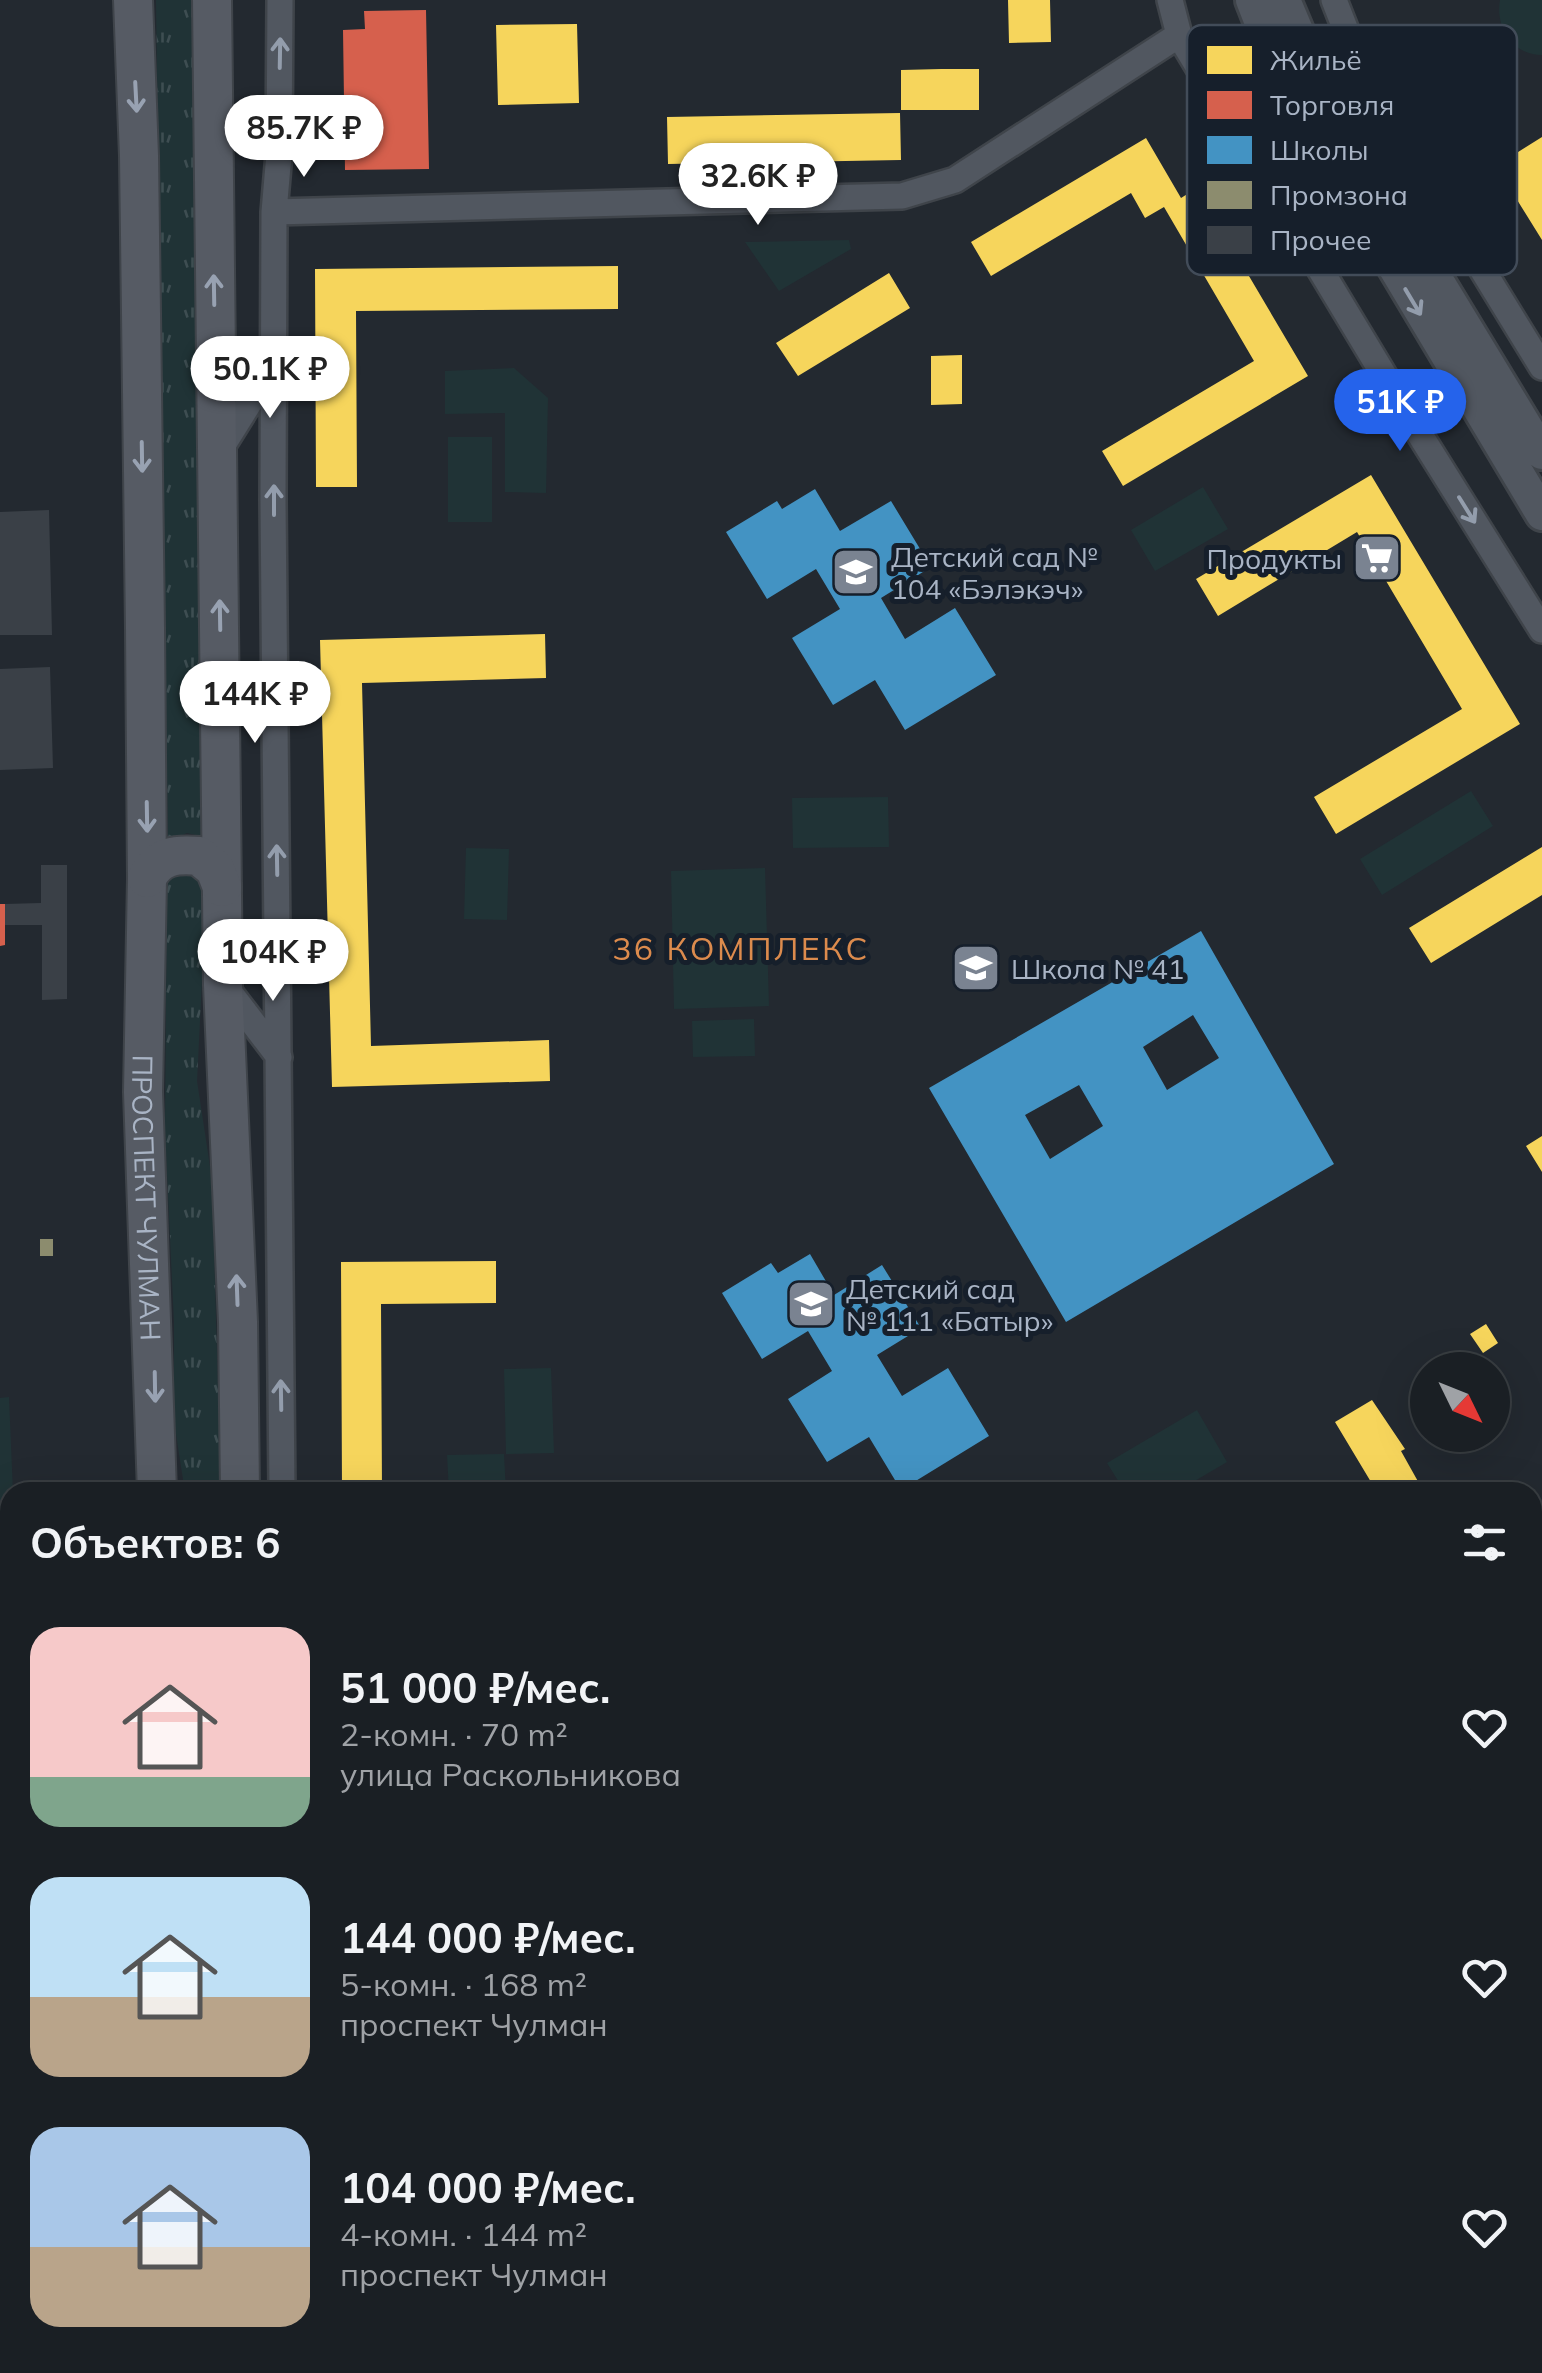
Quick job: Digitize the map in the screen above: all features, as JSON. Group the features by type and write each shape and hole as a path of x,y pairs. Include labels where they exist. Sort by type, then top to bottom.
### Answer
{"main road":[{"name":"ПРОСПЕКТ ЧУЛМАН","path":"133,0 139,156 147,878 143,1092 157,1482"},
{"path":"212,0 222,887 240,1482"},
{"path":"147,878 164,858 200,856 215,869 222,887"}],"street":[{"path":"280,0 274,212 273,500 282,1482"},
{"path":"1170,0 1179,35 1187,48"},
{"path":"1252,0 1262,25"},
{"path":"1284,0 1294,25"},
{"path":"1334,0 1344,25"},
{"path":"274,212 902,196 956,180 1179,35"},
{"path":"1325,275 1542,630"},
{"path":"1396,275 1542,514"},
{"path":"1434,275 1542,453"},
{"path":"1487,275 1542,367"},
{"path":"218,453 276,360"},
{"path":"224,985 279,1057"}],"green space":[{"path":"156,0 199,0 205,837 187,833 168,841"},
{"path":"1500,0 1542,0 1542,55 1517,46 1517,25 1502,25"},
{"path":"849,240 851,249 779,291 745,242"},
{"path":"514,368 548,398 546,493 505,492 505,413 445,414 445,371"},
{"path":"448,437 492,437 492,522 448,522"},
{"path":"1203,487 1228,529 1155,571 1131,530"},
{"path":"1471,791 1493,826 1382,895 1360,859"},
{"path":"888,797 889,847 793,848 792,798"},
{"path":"466,848 509,849 507,920 464,919"},
{"path":"765,868 769,1006 674,1009 671,871"},
{"path":"175,869 207,878 197,1081 212,1180 221,1482 183,1482 174,1421 174,1322 165,1131 167,881"},
{"path":"754,1019 755,1056 693,1057 692,1021"},
{"path":"551,1368 554,1453 506,1454 504,1369"},
{"path":"9,1397 13,1482 0,1482 0,1398"},
{"path":"1197,1410 1227,1462 1193,1482 1119,1482 1107,1463"},
{"path":"504,1454 505,1482 448,1482 447,1455"}],"building: Жильё":[{"path":"1008,0 1050,0 1051,42 1009,43"},
{"path":"577,24 579,103 498,105 496,25"},
{"path":"979,69 979,110 901,110 901,70"},
{"path":"900,113 901,160 668,164 667,117"},
{"path":"1542,137 1542,240 1517,200 1517,153"},
{"path":"1146,138 1181,198 1187,194 1187,246 1164,207 1145,218 1131,193 991,276 971,242"},
{"path":"618,266 618,309 356,311 357,487 316,487 315,269"},
{"path":"889,273 910,308 798,376 776,343"},
{"path":"1204,275 1248,275 1308,376 1123,486 1102,451 1254,361"},
{"path":"962,355 962,404 931,405 931,356"},
{"path":"1371,475 1520,724 1336,834 1314,797 1462,709 1357,532 1218,616 1196,579"},
{"path":"545,634 546,678 362,683 371,1046 549,1040 550,1081 332,1087 320,640"},
{"path":"1542,847 1542,895 1431,963 1409,928"},
{"path":"1542,1136 1542,1172 1526,1146"},
{"path":"496,1261 496,1303 381,1304 382,1482 342,1482 341,1262"},
{"path":"1486,1324 1498,1343 1482,1352 1470,1334"},
{"path":"1372,1400 1405,1449 1401,1451 1418,1482 1371,1482 1335,1422"}],"building: Торговля":[{"path":"426,10 429,169 345,170 343,30 365,29 364,11"},
{"path":"0,904 5,904 5,945 0,946"}],"building: Школы":[{"path":"815,489 840,531 891,501 931,567 881,598 905,639 955,608 996,675 905,730 875,680 833,705 792,638 840,609 816,569 767,599 726,532 777,501 782,509"},
{"path":"1201,931 1334,1164 1066,1322 929,1088","holes":["1193,1015 1219,1058 1167,1090 1143,1047","1079,1085 1103,1126 1050,1159 1025,1115"]},
{"path":"810,1254 834,1295 882,1265 921,1328 877,1355 902,1396 948,1368 989,1436 914,1482 896,1482 869,1437 827,1462 788,1399 832,1371 808,1331 762,1359 722,1293 771,1263 778,1273"}],"building: Промзона":[{"path":"40,1239 53,1239 53,1256 40,1256"}],"building: Прочее":[{"path":"49,510 52,635 0,635 0,512"},
{"path":"50,667 53,768 0,770 0,669"},
{"path":"41,865 67,865 67,999 42,1000 42,925 5,925 5,904 41,903"}],"place":[{"name":"Продукты","path":"1377,558"},
{"name":"Детский сад № 104 «Бэлэкэч»","path":"856,572"},
{"name":"Школа № 41","path":"976,968"},
{"name":"Детский сад № 111 «Батыр»","path":"811,1304"}],"district":[{"name":"36 КОМПЛЕКС","path":"741,948"}]}
